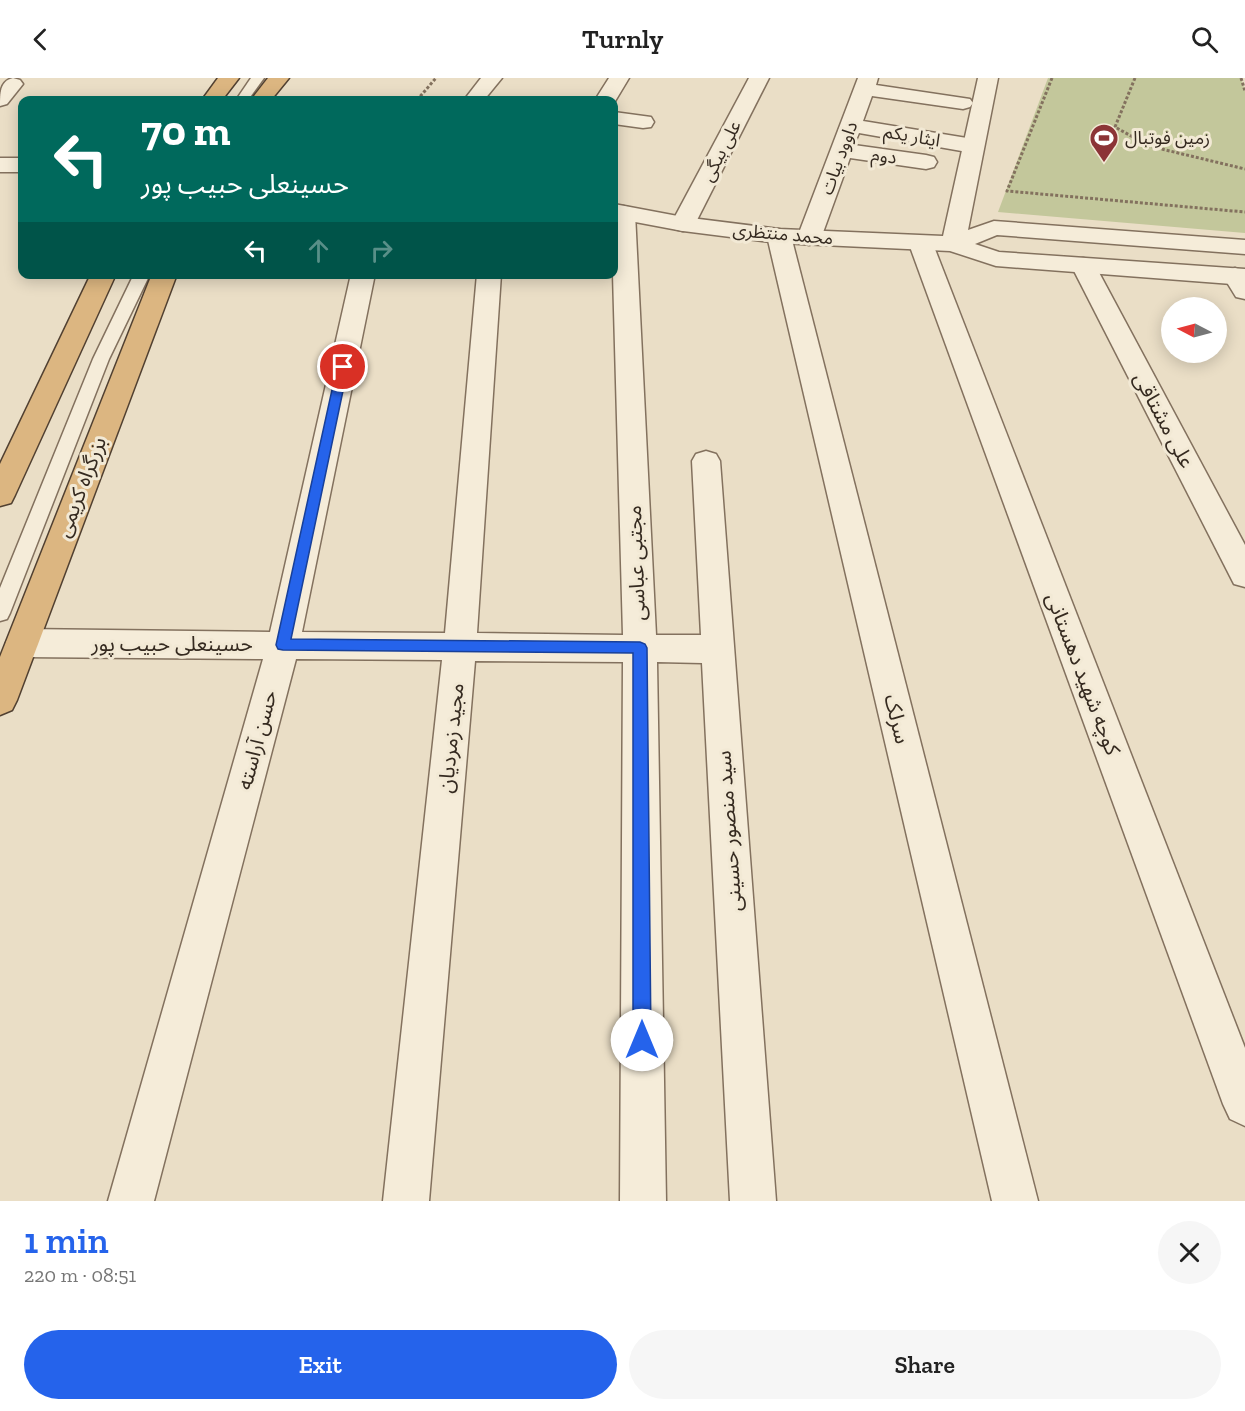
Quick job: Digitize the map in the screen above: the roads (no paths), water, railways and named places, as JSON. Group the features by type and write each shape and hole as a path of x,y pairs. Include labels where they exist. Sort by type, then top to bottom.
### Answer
{"highway":[{"path":"215,96 229,78"},
{"path":"264,96 279,78"},
{"path":"0,495 102,279"},
{"name":"بزرگراه کریمی","path":"0,700 73,506 163,279"}],"street":[{"path":"477,96 492,78"},
{"name":"علی بیگی","path":"683,224 759,78"},
{"path":"903,78 986,84 973,146 937,244"},
{"path":"606,96 612,80"},
{"path":"866,84 963,103"},
{"name":"داوود بیات","path":"794,237 842,150 866,84"},
{"path":"618,119 644,122"},
{"name":"ایثار یکم","path":"851,125 973,146"},
{"name":"دوم","path":"842,150 926,162"},
{"path":"0,165 18,165"},
{"name":"محمد منتظری","path":"618,212 683,224 794,237 937,244 996,259 1242,281"},
{"name":"مجتبی عباسی","path":"618,212 640,648 643,1201"},
{"name":"محمد منتظری","path":"937,244 994,228 1245,247"},
{"name":"سرلک","path":"794,237 1015,1201"},
{"name":"کوچه شهید دهستانی","path":"937,244 1245,1104"},
{"name":"علی مشتاقی","path":"1083,265 1245,575"},
{"name":"حسن آراسته","path":"131,1201 283,645 362,279"},
{"name":"مجید زمردیان","path":"406,1201 460,647 489,279"},
{"name":"سید منصور حسینی","path":"706,461 753,1201"},
{"name":"حسینعلی حبیب پور","path":"23,643 718,649"}],"lane":[{"path":"245,96 258,78"},
{"path":"0,613 101,359 140,279"}],"place":[{"name":"زمین فوتبال","path":"1104,164"}]}
